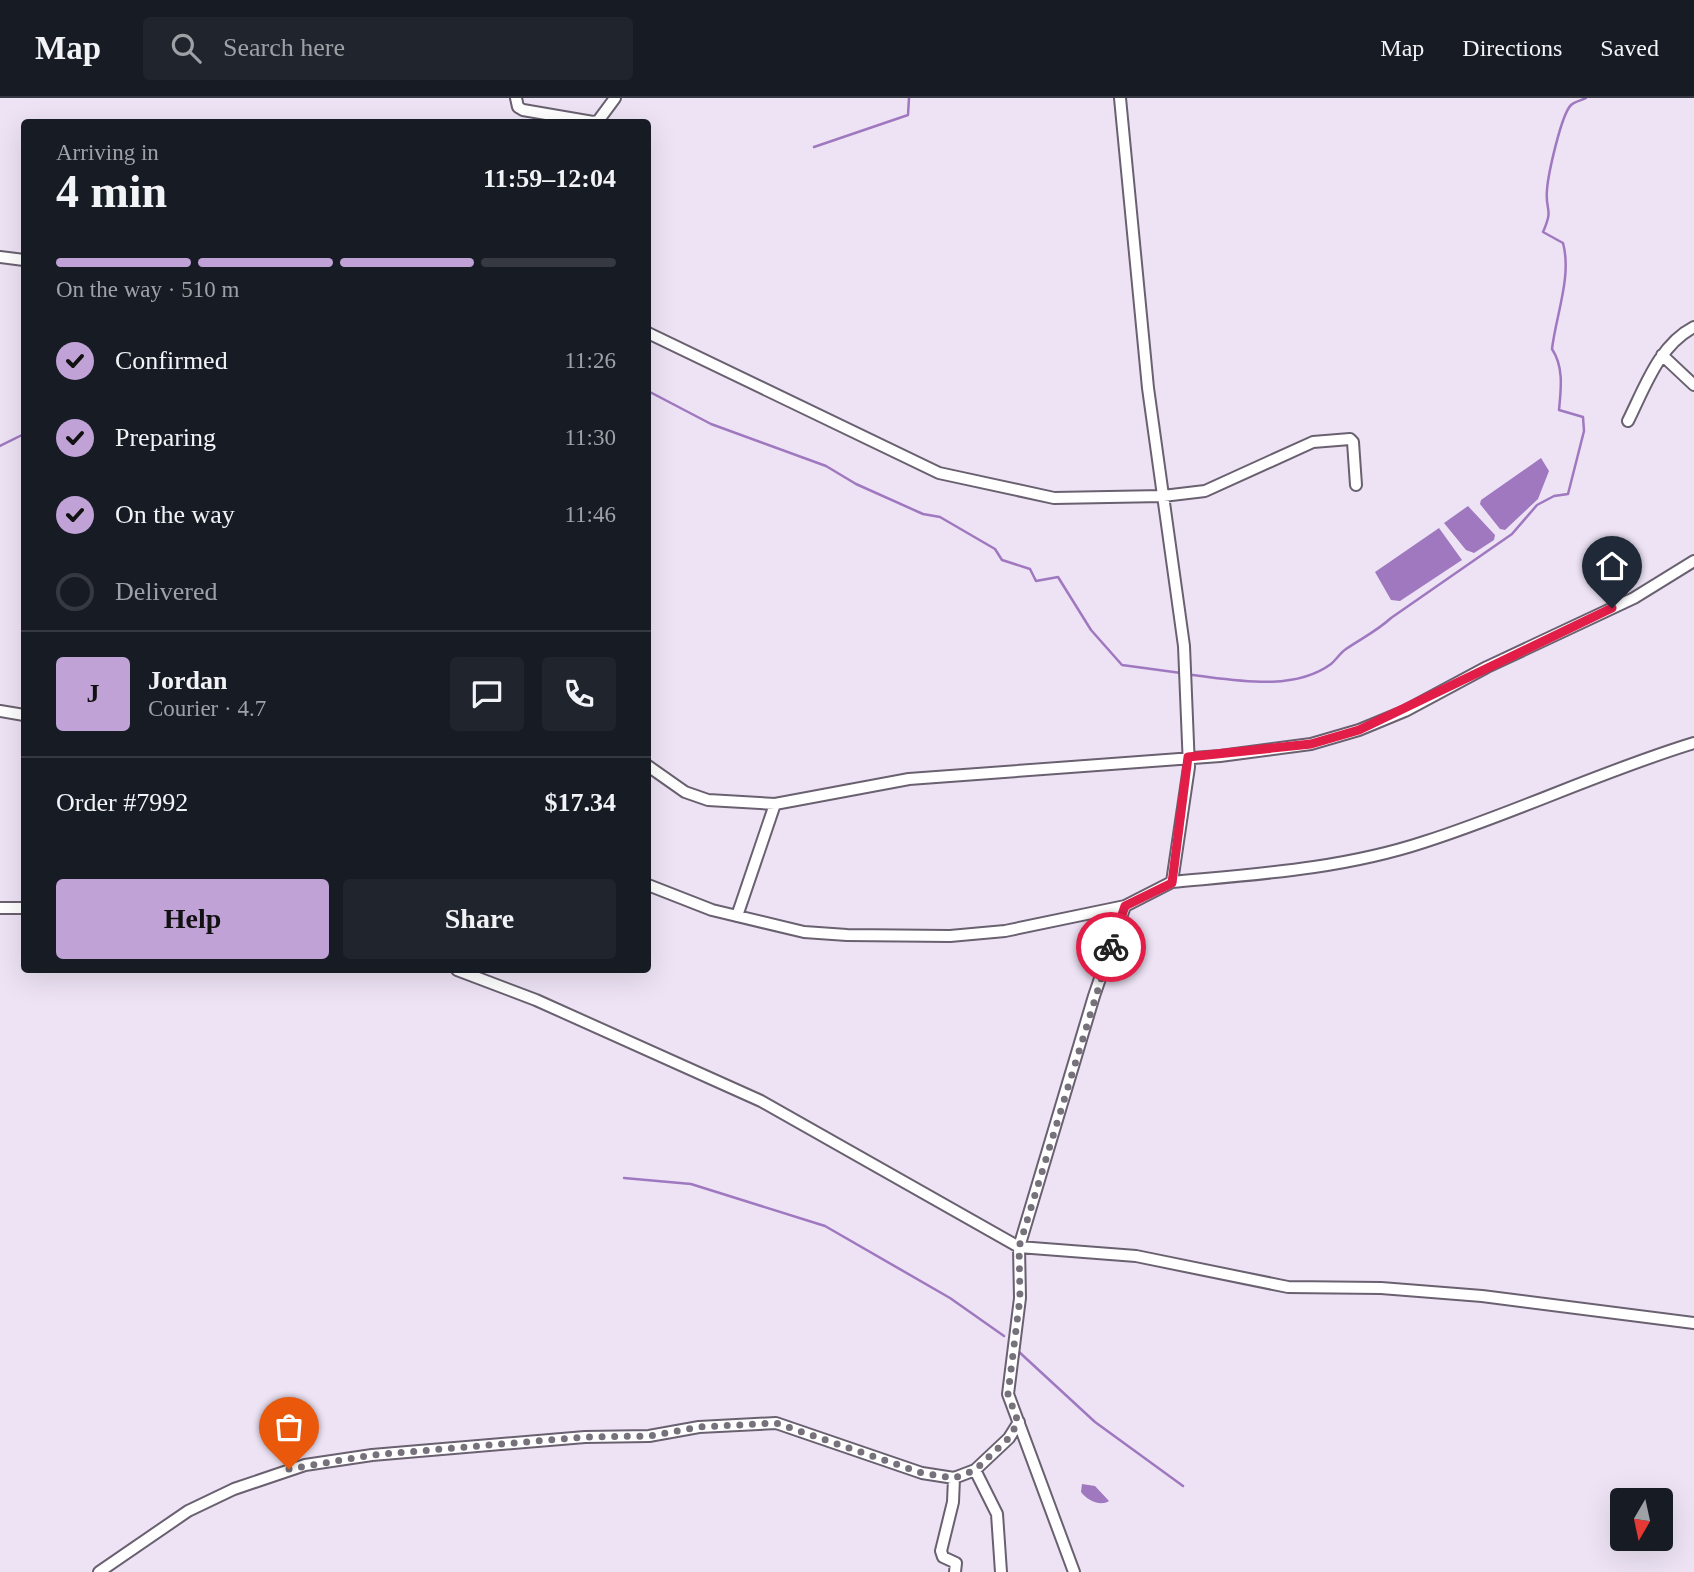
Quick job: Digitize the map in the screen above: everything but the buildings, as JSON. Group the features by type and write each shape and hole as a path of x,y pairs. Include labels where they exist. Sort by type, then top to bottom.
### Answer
{"street":[{"path":"516,98 518,107 523,110 576,119"},
{"path":"597,119 605,113 615,98"},
{"path":"1120,98 1148,387 1184,646 1188,757 1172,883"},
{"path":"0,257 21,260"},
{"path":"1628,421 1662,355 1678,335 1694,327"},
{"path":"651,334 939,473 1054,498 1163,496 1211,490 1313,442 1350,439 1353,442 1356,485"},
{"path":"1662,355 1694,385"},
{"path":"651,767 685,792 708,800 775,804 909,779 1297,746 1359,730 1405,711 1562,630 1634,598 1694,561"},
{"path":"0,710 21,714"},
{"path":"651,886 712,910 804,932 950,936 1005,931 1125,906 1172,883 1334,866 1422,843 1651,756 1694,743"},
{"path":"737,916 775,804"},
{"path":"1074,1572 1008,1394 1020,1298 1019,1247 1094,996 1125,906"},
{"path":"0,908 21,908"},
{"path":"465,973 536,1000 761,1101 1019,1247 1136,1256 1288,1287 1381,1288 1482,1296 1694,1323"},
{"path":"99,1572 188,1511 234,1489 305,1465 372,1455 585,1437 649,1436 699,1427 776,1423 922,1473 954,1478 975,1470 1009,1438 1018,1422"},
{"path":"975,1470 997,1514 1001,1572"},
{"path":"954,1478 953,1502 941,1551 943,1557 956,1563 955,1572"}],"shaded area":[{"path":"1541,458 1549,471 1538,499 1505,530 1500,529 1480,504 1481,500"},
{"path":"1468,506 1495,535 1494,540 1474,553 1466,550 1444,523"},
{"path":"1439,528 1462,560 1400,601 1391,600 1375,572"},
{"path":"1082,1484 1095,1486 1109,1501 1098,1503 1090,1500 1081,1492"}],"waterway":[{"path":"814,147 908,115 909,98"},
{"path":"1192,675 1263,682 1282,681 1316,673 1331,664 1346,649 1512,534 1537,505 1554,496 1568,494 1584,431 1583,417 1559,410 1560,371 1552,349 1565,282 1565,256 1563,243 1543,232 1549,214 1548,182 1559,132 1571,105 1586,98"},
{"path":"651,393 711,424 826,466 856,484 923,514 940,517 995,549 1002,560 1030,569 1036,581 1058,577 1091,630 1122,665 1181,673"},
{"path":"0,446 21,436"},
{"path":"624,1178 691,1184 825,1226 950,1298 1004,1336"},
{"path":"1018,1351 1095,1422 1183,1486"}],"way so far":[{"path":"289,1469 372,1455 585,1437 649,1436 699,1427 776,1423 806,1431 922,1473 954,1478 975,1470 1009,1438 1018,1422 1008,1394 1012,1345 1020,1298 1019,1247 1111,947"}],"route":[{"path":"1111,947 1125,906 1172,883 1189,767 1188,757 1220,756 1311,744 1359,730 1405,711 1487,667 1612,608"}]}
